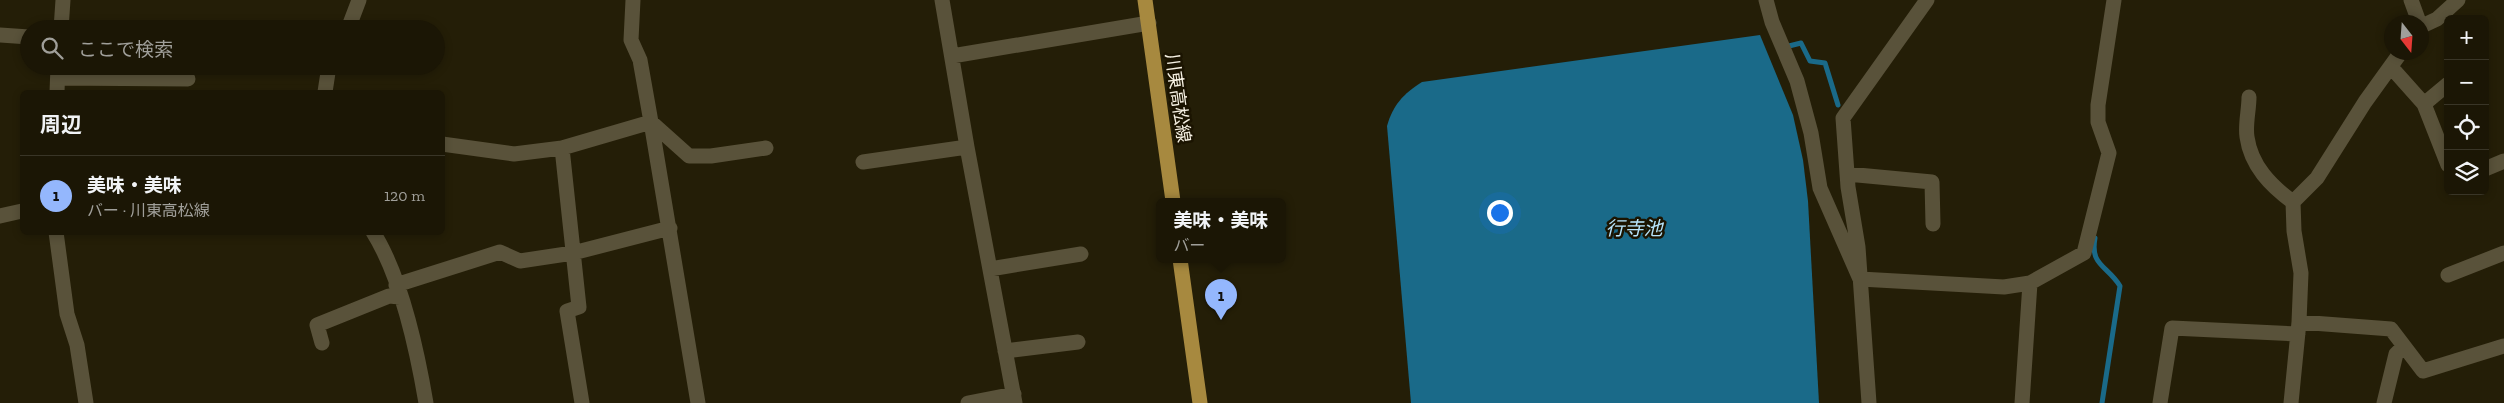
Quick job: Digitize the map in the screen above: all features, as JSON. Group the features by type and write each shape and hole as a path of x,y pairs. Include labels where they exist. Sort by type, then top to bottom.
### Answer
{"main road":[{"name":"川東高松線","path":"1146,0 1172,198"},
{"path":"1181,263 1200,403"}],"street":[{"path":"62,20 63,0"},
{"path":"351,20 359,0"},
{"path":"633,0 631,40 640,60 670,228 698,403"},
{"path":"942,0 967,147 1015,398 968,403"},
{"path":"1766,0 1772,22 1797,81 1810,132 1820,188 1860,279"},
{"path":"1869,403 1858,248 1847,174 1843,118 1927,0"},
{"path":"1860,279 2004,287 2030,283 2084,253 2109,153 2098,122 2098,105 2114,0"},
{"path":"2411,0 2416,15"},
{"path":"2429,23 2437,19 2458,0"},
{"path":"952,56 1148,23"},
{"path":"0,35 20,36"},
{"path":"2290,403 2298,328 2301,273 2294,231 2293,202 2317,178 2365,102 2396,60"},
{"path":"2391,67 2424,104 2444,155"},
{"path":"325,90 328,75"},
{"path":"58,79 188,79"},
{"path":"2424,104 2444,87"},
{"path":"2249,97 2247,136 2256,165 2272,186 2293,202"},
{"path":"445,144 514,154 562,148 651,122"},
{"path":"651,122 689,156 711,156 766,148"},
{"path":"863,162 967,147"},
{"path":"562,148 579,307 567,311 582,403"},
{"path":"2489,167 2504,161"},
{"path":"1847,174 1932,182 1933,224"},
{"path":"0,216 20,211"},
{"path":"322,343 317,325 398,291 500,252 520,260 573,253 670,228"},
{"path":"56,235 67,314 77,346 86,403"},
{"path":"375,235 398,291 419,362 426,403"},
{"path":"990,269 1081,254"},
{"path":"2448,275 2504,254"},
{"path":"2022,403 2030,283"},
{"path":"2160,403 2172,328 2391,329 2423,371 2504,346"},
{"path":"1005,351 1078,342"},
{"path":"2384,403 2396,354 2404,346"}],"water":[{"name":"行寺池","path":"1760,35 1793,115 1803,160 1808,201 1819,403 1411,403 1387,126 1392,112 1404,96 1422,82"}],"waterway":[{"path":"1789,46 1801,43 1810,61 1825,63 1838,105"},
{"path":"2095,238 2094,247 2097,260 2120,286 2102,403"}],"place":[{"name":"美味・美味","path":"1221,320"}]}
